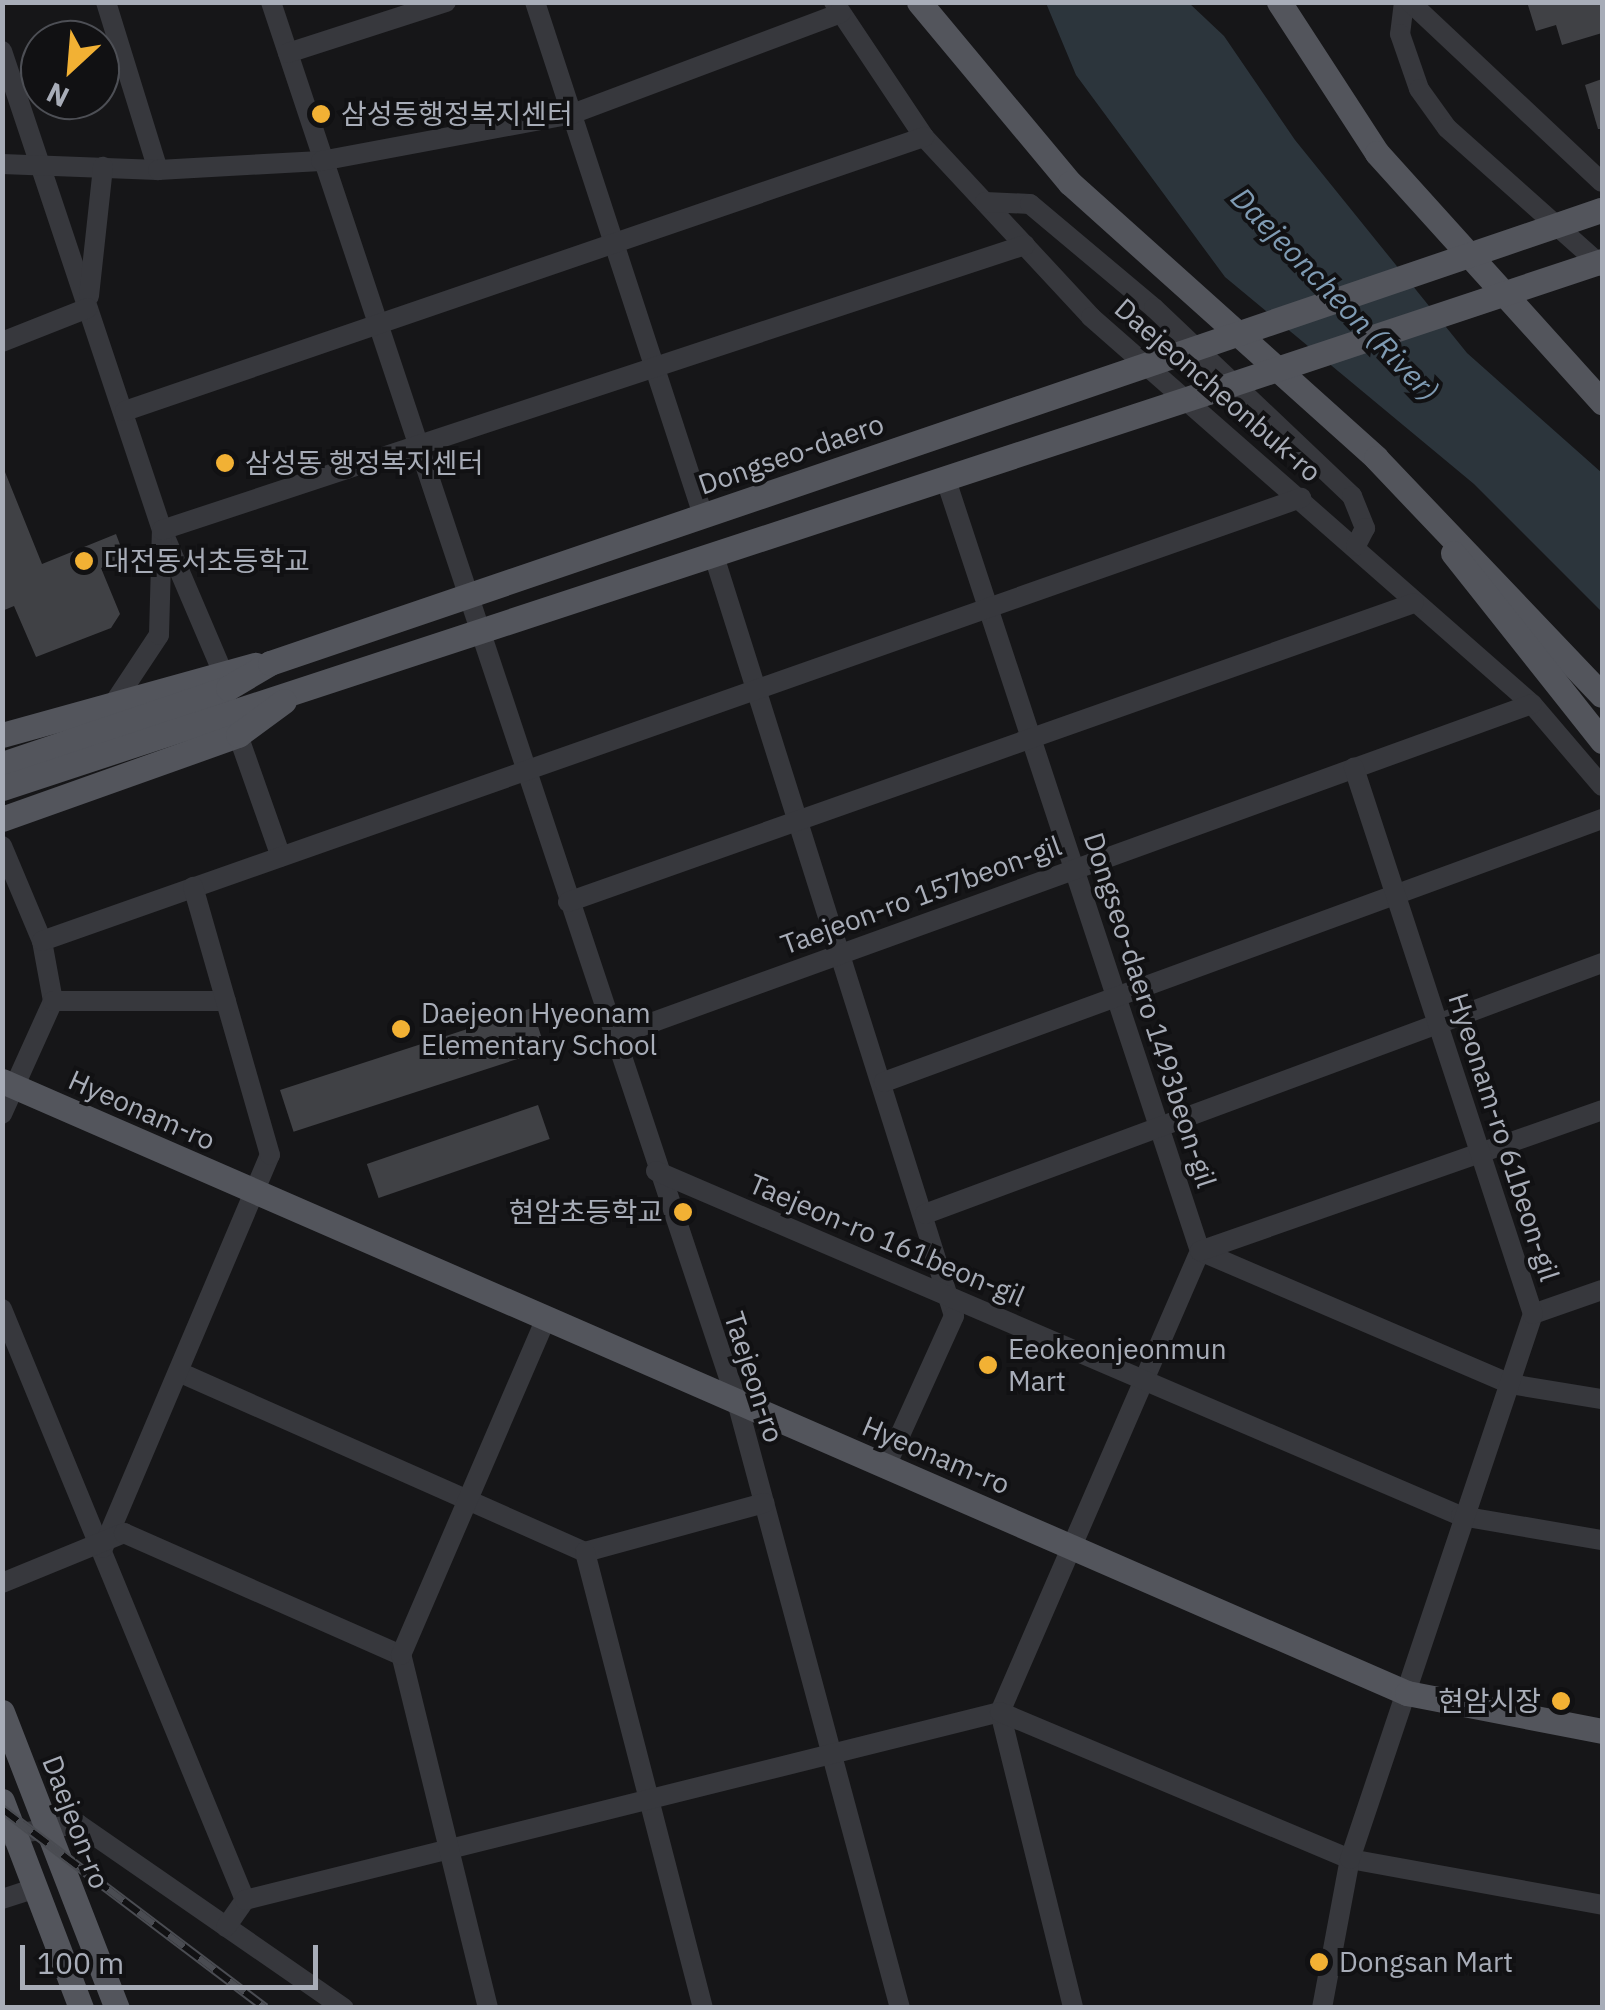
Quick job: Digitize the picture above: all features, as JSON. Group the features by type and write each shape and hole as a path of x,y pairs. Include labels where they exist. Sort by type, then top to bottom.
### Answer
{"main road":[{"path":"919,2 1070,183 1376,458 1602,695"},
{"path":"1279,2 1376,153 1602,402"},
{"name":"Dongseo-daero","path":"2,764 228,688 270,663 1602,210"},
{"path":"2,788 239,704 288,698 1602,264"},
{"path":"1376,458 1602,741"},
{"path":"2,735 222,671 270,663"},
{"path":"2,819 238,734 288,698"},
{"name":"Hyeonam-ro","path":"8,1084 1407,1693 1602,1731"},
{"name":"Daejeon-ro","path":"2,1712 118,2008"},
{"path":"2,1801 8,1834 36,1888 81,2008"}],"street":[{"path":"106,2 158,170"},
{"name":"Taejeon-ro","path":"271,2 656,1171 736,1402 900,2008"},
{"path":"288,54 446,2"},
{"path":"534,2 704,516"},
{"path":"1407,2 1602,182"},
{"path":"1407,2 1406,53 1447,128 1602,264"},
{"path":"2,164 158,170 321,161 572,114 837,8"},
{"name":"Daejeoncheonbuk-ro","path":"837,8 924,137 1025,245 1146,365 1197,396 1414,602 1532,704 1602,786"},
{"path":"2,51 162,530 222,671"},
{"path":"125,411 376,320 924,137"},
{"path":"88,308 102,168"},
{"path":"985,202 1030,204 1154,308 1352,496 1366,528 1356,546"},
{"path":"162,530 1025,245"},
{"path":"2,342 88,308"},
{"name":"Dongseo-daero 1493beon-gil","path":"946,480 1200,1251"},
{"path":"42,941 1301,498"},
{"path":"112,706 158,634 162,530"},
{"path":"714,556 761,689 949,1296 947,1343 886,1466"},
{"path":"568,902 1414,602"},
{"name":"Taejeon-ro 157beon-gil","path":"612,1036 1532,704"},
{"path":"238,734 281,857"},
{"name":"Hyeonam-ro 61beon-gil","path":"1322,2008 1350,1858 1407,1693 1461,1516 1533,1314 1354,768"},
{"path":"884,1082 1602,820"},
{"path":"2,846 42,941 53,1001 8,1084 2,1114"},
{"name":"Hyeonam-ro","path":"192,887 270,1155 258,1193"},
{"path":"924,1214 1602,963"},
{"path":"53,1001 226,1000"},
{"path":"1074,2008 1000,1712 1200,1251 1602,1110"},
{"name":"Taejeon-ro 161beon-gil","path":"656,1171 1461,1516 1602,1540"},
{"path":"104,1548 258,1193"},
{"path":"1200,1251 1510,1384 1602,1399"},
{"path":"1533,1314 1602,1290"},
{"path":"2,1308 104,1548 245,1900"},
{"path":"488,2008 400,1655 546,1318"},
{"path":"182,1372 584,1552 764,1503"},
{"path":"2,1583 104,1548 124,1533 400,1655"},
{"path":"584,1552 703,2008"},
{"path":"226,1927 245,1900 645,1797 1000,1712 1350,1858 1602,1905"},
{"path":"2,1734 24,1768"},
{"path":"8,1834 44,1824 78,1824 344,2008"},
{"path":"2,1900 36,1888"}],"water":[{"name":"Daejeoncheon (River)","path":"1046,3 1189,3 1224,36 1295,140 1467,353 1602,473 1602,612 1474,484 1225,277 1076,75"}],"building":[{"path":"1527,2 1602,2 1602,33 1562,45 1556,25 1536,31"},
{"path":"1602,79 1602,129 1598,129 1585,85"},
{"name":"대전동서초등학교","path":"3,467 42,564 116,534 125,558 101,568 120,614 111,628 36,657 14,606 2,611"},
{"path":"532,1008 546,1050 294,1132 280,1090"},
{"path":"538,1105 550,1139 379,1198 367,1164"}],"railway":[{"path":"2,1809 265,2008"}],"place":[{"name":"삼성동행정복지센터","path":"321,114"},
{"name":"삼성동 행정복지센터","path":"225,463"},
{"name":"대전동서초등학교","path":"84,561"},
{"name":"Daejeon Hyeonam Elementary School","path":"401,1029"},
{"name":"현암초등학교","path":"683,1212"},
{"name":"Eeokeonjeonmun Mart","path":"988,1365"},
{"name":"현암시장","path":"1561,1701"},
{"name":"Dongsan Mart","path":"1319,1962"}]}
